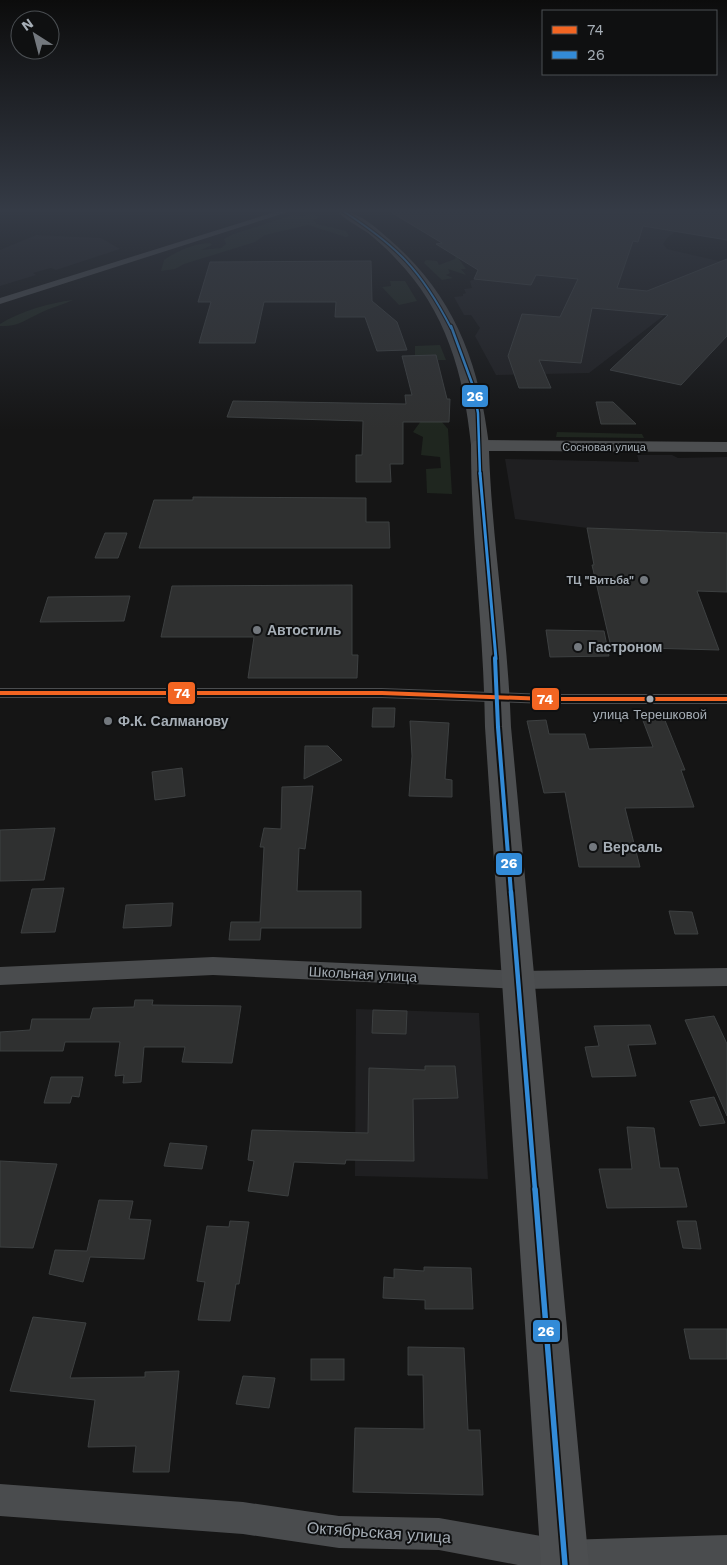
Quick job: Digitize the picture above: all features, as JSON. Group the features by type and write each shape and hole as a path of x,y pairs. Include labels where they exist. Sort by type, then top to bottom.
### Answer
{"main road":[{"path":"426,284 435,296 451,327 473,386 480,445 482,512 497,675 496,697 564,1561"},
{"name":"Сосновая улица","path":"480,445 727,447"}],"street":[{"path":"0,301 54,284"},
{"path":"0,693 382,693 496,697 727,700"},
{"name":"Школьная улица","path":"0,976 213,966 411,977 519,980 727,976"},
{"name":"Октябрьская улица","path":"0,1500 243,1518 339,1532 439,1534 564,1561 727,1552"}],"shaded area":[{"path":"391,284 407,284 417,301 399,305 382,287 391,286"},
{"path":"471,284 703,284 589,373 496,375 475,336 480,328 471,315 464,315 454,297 463,296 466,293 464,289 472,288"},
{"path":"73,300 17,324 0,326 0,324 8,319 26,311 45,305"},
{"path":"440,345 446,360 438,360 436,355 415,356 415,346"},
{"path":"421,421 441,421 448,429 452,494 427,493 426,469 441,468 440,457 421,455 423,437 413,432"},
{"path":"557,432 642,434 644,438 556,437"},
{"path":"637,455 672,455 678,458 727,457 727,535 714,532 587,528 515,519 505,459 639,462"},
{"path":"356,1009 479,1013 488,1179 355,1176"}],"building":[{"path":"203,284 372,284 372,301 397,322 407,350 377,351 365,317 335,317 336,302 264,302 255,343 199,343 211,302 198,302"},
{"path":"576,284 618,284 617,288 647,291 664,284 727,284 727,336 681,385 610,370 668,315 592,308 581,363 539,360 551,388 519,388 508,356 522,314 560,317"},
{"path":"436,355 447,399 450,399 449,422 403,422 403,464 390,464 391,482 356,482 356,455 362,455 363,421 227,417 233,401 406,404 405,395 412,395 402,356"},
{"path":"596,402 613,402 636,424 601,424"},
{"path":"193,497 366,498 366,522 389,522 390,548 139,548 154,500 193,500"},
{"path":"587,528 727,533 727,592 697,591 719,650 611,647 592,565 594,565"},
{"path":"105,533 127,533 118,558 95,558"},
{"path":"352,585 352,655 358,655 357,678 248,678 254,637 161,637 172,586"},
{"path":"130,596 124,621 40,622 48,597"},
{"name":"Гастроном","path":"546,630 604,631 609,656 550,657"},
{"path":"373,708 395,708 394,727 372,727"},
{"path":"642,718 664,718 685,770 681,770 694,807 625,808 640,867 579,867 565,792 544,793 527,721 546,720 549,734 585,734 589,749 653,747"},
{"path":"410,721 449,723 445,779 452,780 452,797 409,796 412,756"},
{"path":"305,746 328,746 342,760 304,779"},
{"path":"182,768 185,796 155,800 152,772"},
{"path":"313,786 305,849 299,848 297,891 361,891 361,928 261,928 260,940 229,940 231,922 260,922 264,847 260,847 264,828 281,829 282,787"},
{"path":"55,828 44,880 0,881 0,830"},
{"path":"64,888 55,932 21,933 32,889"},
{"path":"173,903 171,926 123,928 126,905"},
{"path":"669,911 692,912 698,934 675,934"},
{"path":"135,1000 153,1000 152,1005 241,1006 232,1063 182,1062 185,1047 144,1047 141,1082 123,1083 124,1075 115,1076 120,1042 65,1042 63,1051 0,1051 0,1032 30,1030 32,1019 90,1019 93,1008 134,1007"},
{"path":"373,1010 407,1011 406,1034 372,1033"},
{"path":"714,1016 727,1044 727,1116 685,1020"},
{"path":"650,1025 656,1044 628,1045 636,1076 592,1077 585,1047 599,1046 594,1026"},
{"path":"425,1066 455,1066 458,1098 413,1099 414,1161 346,1160 345,1164 294,1162 288,1196 248,1191 254,1161 248,1160 252,1130 368,1133 369,1068 425,1070"},
{"path":"51,1077 83,1077 79,1097 72,1096 70,1103 44,1103"},
{"path":"714,1097 725,1123 700,1126 690,1101"},
{"path":"627,1127 654,1128 660,1168 678,1168 687,1207 607,1208 599,1169 632,1169"},
{"path":"170,1143 207,1146 202,1169 164,1166"},
{"path":"0,1161 57,1164 33,1248 0,1247"},
{"path":"99,1200 133,1201 129,1219 151,1220 144,1259 90,1257 83,1282 49,1274 55,1250 87,1251"},
{"path":"230,1221 249,1222 239,1284 236,1284 230,1321 198,1320 205,1282 197,1281 207,1226 229,1227"},
{"path":"677,1221 696,1221 701,1249 683,1248"},
{"path":"424,1267 471,1268 473,1309 425,1309 425,1300 383,1298 384,1277 394,1278 394,1269 424,1271"},
{"path":"33,1317 86,1323 70,1378 145,1377 145,1372 179,1371 169,1472 133,1472 136,1446 88,1447 95,1400 10,1391"},
{"path":"684,1329 727,1329 727,1359 690,1359"},
{"path":"408,1347 464,1348 468,1430 480,1430 483,1495 353,1492 355,1428 424,1429 423,1375 408,1375"},
{"path":"311,1359 344,1359 344,1380 311,1380"},
{"path":"243,1376 275,1378 269,1408 236,1404"}],"transit line":[{"name":"26","path":"427,284 451,327 473,386 478,413 481,503 497,675 498,727 565,1565"},
{"name":"74","path":"0,693 382,693 547,699 727,699"}],"place":[{"name":"ТЦ \"Витьба\"","path":"644,580"},
{"name":"Автостиль","path":"257,630"},
{"name":"Гастроном","path":"578,647"},
{"name":"улица Терешковой","path":"650,699"},
{"name":"Ф.К. Салманову","path":"108,721"},
{"name":"Версаль","path":"593,847"}]}
